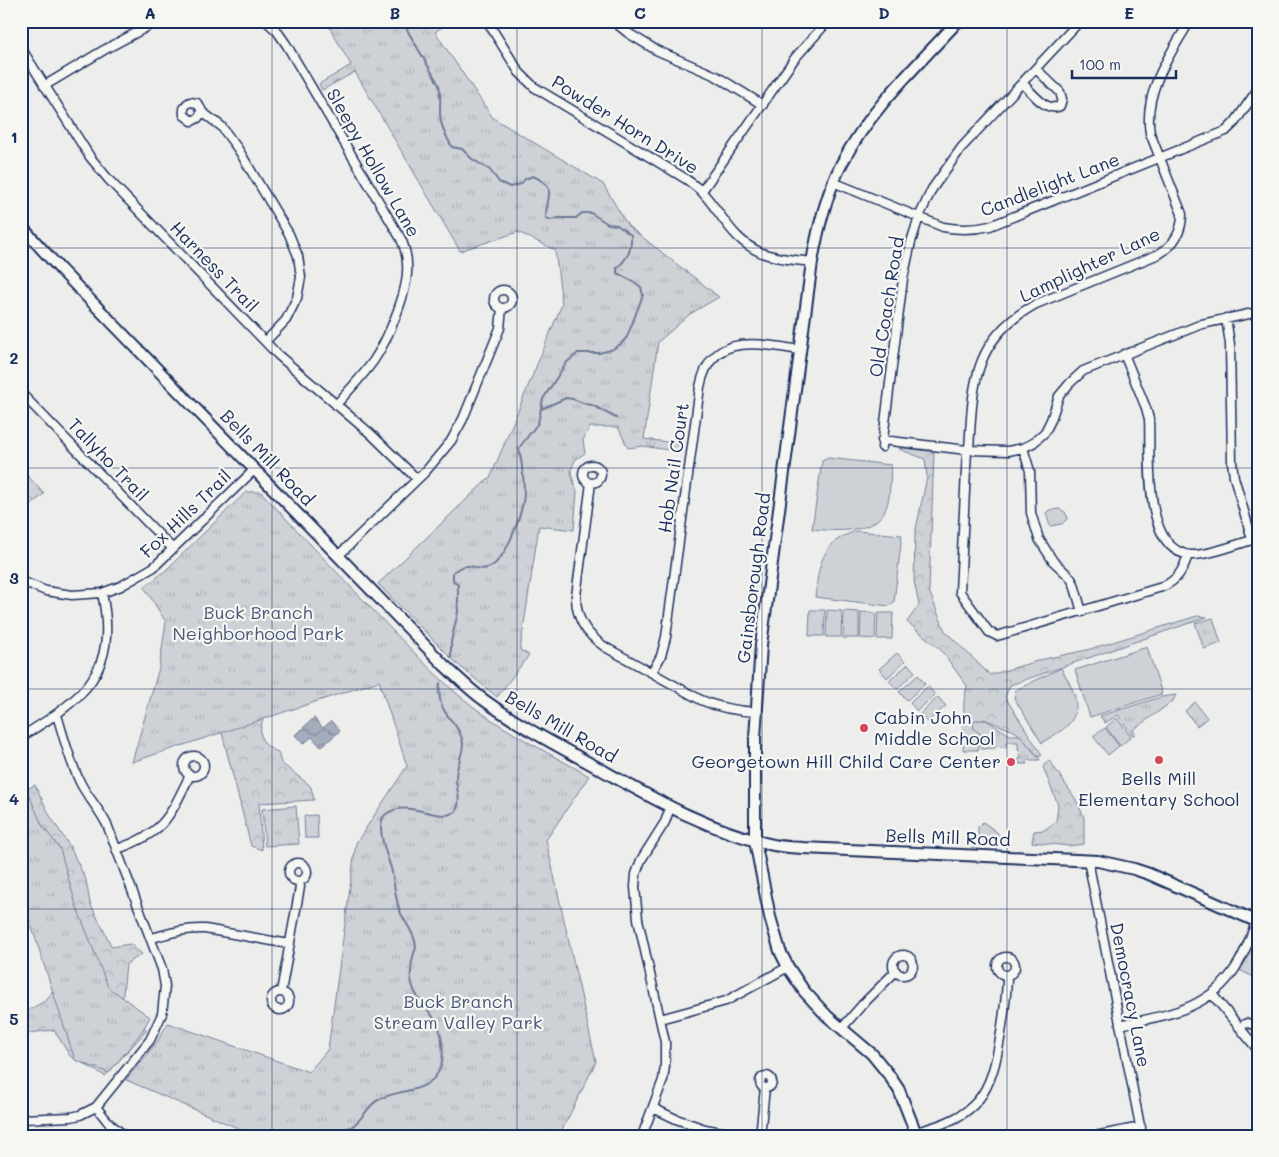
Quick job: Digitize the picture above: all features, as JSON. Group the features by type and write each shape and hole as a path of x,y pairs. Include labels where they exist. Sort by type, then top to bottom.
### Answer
{"street":[{"path":"44,86 104,50 158,21"},
{"name":"Sleepy Hollow Lane","path":"266,21 277,31 301,69 401,239 406,251 407,272 405,287 382,346 368,368 336,404"},
{"name":"Powder Horn Drive","path":"487,21 519,72 534,87 672,169 702,191 732,232 753,249 772,256 812,262"},
{"path":"613,21 628,33 656,50 716,76 763,105"},
{"path":"702,191 800,53 828,21"},
{"name":"Gainsborough Road","path":"917,1134 899,1090 889,1075 872,1054 827,1016 804,991 780,951 770,917 755,841 754,772 756,712 764,618 818,229 833,182 850,148 873,115 958,21"},
{"name":"Old Coach Road","path":"968,450 882,444 903,279 910,242 932,189 952,160 1080,21"},
{"name":"Lamplighter Lane","path":"1082,612 996,636 989,632 963,598 960,589 973,390 978,369 988,348 1018,314 1036,304 1159,254 1166,250 1176,239 1181,227 1182,214 1159,159 1150,133 1148,119 1149,108 1165,62 1190,21"},
{"name":"Harness Trail","path":"21,48 90,157 105,175 298,373 372,435 417,479"},
{"path":"1022,84 1046,106 1053,108 1060,106 1062,95 1036,69"},
{"name":"Candlelight Lane","path":"833,182 943,227 960,230 977,229 990,226 1159,159 1231,127 1258,89"},
{"path":"202,112 218,123 231,139 289,234 298,256 301,277 297,298 286,320 266,341"},
{"name":"Bells Mill Road","path":"21,227 444,665 483,700 522,725 670,808 705,824 771,845 1088,860 1118,865 1141,872 1257,920"},
{"path":"339,555 444,451 458,429 500,328 502,308"},
{"path":"968,450 1008,451 1023,448 1033,443 1045,432 1052,420 1059,396 1076,376 1092,367 1181,331 1226,318 1258,312"},
{"path":"1124,354 1149,419 1152,501 1156,518 1169,545 1188,555 1199,554 1255,538 1234,477 1232,462 1230,344 1226,318"},
{"name":"Hob Nail Court","path":"652,672 661,656 666,637 700,387 704,370 719,352 736,345 750,343 800,350"},
{"name":"Tallyho Trail","path":"21,393 172,548"},
{"path":"1023,448 1030,471 1031,513 1039,539 1053,561 1070,577 1074,584 1082,612 1170,584 1179,575 1188,555"},
{"name":"Fox Hills Trail","path":"21,581 46,591 82,595 102,593 121,586 146,573 255,469"},
{"path":"591,483 576,596 578,614 585,630 593,639 701,700 715,706 736,711 756,712"},
{"path":"21,737 57,715 83,692 94,677 101,662 106,636 107,621 102,593"},
{"path":"21,1119 71,1117 96,1107 150,1040 158,1023 165,997 162,969 152,938 102,814 80,783 57,715"},
{"path":"117,849 138,842 158,828 175,807 190,775"},
{"path":"642,1136 663,1080 665,1042 638,919 635,887 636,874 641,860 665,822 670,808"},
{"name":"Democracy Lane","path":"1088,860 1142,1136"},
{"path":"281,992 300,887 299,882"},
{"path":"1120,1025 1184,1010 1212,994 1235,968 1257,920"},
{"path":"152,938 192,928 289,944"},
{"path":"660,1019 726,1001 788,967"},
{"path":"842,1028 896,971"},
{"path":"917,1134 958,1117 977,1103 988,1088 997,1061 1007,992 1007,975"},
{"path":"1212,994 1258,1050"},
{"path":"1239,1027 1247,1023 1258,1026"},
{"path":"760,1136 765,1088"},
{"path":"96,1107 125,1136"},
{"path":"653,1108 676,1119 705,1129 744,1136"},
{"path":"1095,1136 1141,1127"}],"green space":[{"path":"326,21 451,21 435,32 493,118 603,184 628,226 719,297 690,314 658,342 644,439 682,444 681,452 643,446 628,448 618,427 590,427 583,440 585,453 575,460 571,470 577,491 574,530 539,526 520,650 529,655 497,697 456,663 378,584 491,476 562,304 555,250 518,232 460,251 355,72 322,90 319,84 351,65"},
{"path":"899,449 934,452 929,591 945,631 990,675 1044,659 1087,650 1197,616 1207,617 1010,685 1005,697 1042,755 1039,757 1016,732 984,719 978,729 981,738 978,750 963,750 964,701 967,686 940,649 907,622 919,605 914,581 915,534 927,477 925,459"},
{"path":"828,458 891,465 890,493 888,503 881,517 864,527 854,529 812,529 822,461"},
{"path":"21,468 44,494 21,513"},
{"name":"Buck Branch Stream Valley Park","path":"246,492 261,492 392,630 453,690 502,726 589,776 546,840 596,1062 559,1136 256,1136 126,1080 157,1042 168,1023 309,1072 328,1049 356,843 407,766 379,681 132,762 159,668 166,622 144,587 165,571"},
{"path":"1060,509 1065,512 1068,518 1062,524 1050,526 1046,513 1049,510"},
{"path":"857,531 902,535 894,602 889,606 815,597 818,575 824,556 829,548 845,535"},
{"path":"810,610 825,610 824,636 809,636"},
{"path":"827,610 842,611 841,637 826,637"},
{"path":"844,611 859,612 859,638 843,638"},
{"path":"861,612 876,613 875,639 860,638"},
{"path":"878,613 893,613 892,639 877,639"},
{"path":"1213,618 1221,643 1204,649 1195,623"},
{"path":"1147,647 1162,694 1090,717 1075,670"},
{"path":"897,653 905,661 887,678 879,669"},
{"path":"908,664 915,672 897,689 889,681"},
{"path":"1061,668 1075,696 1075,711 1068,725 1042,743 1014,698 1016,690"},
{"path":"918,675 925,684 907,700 899,692"},
{"path":"928,686 935,695 917,711 910,703"},
{"path":"1176,695 1173,701 1133,730 1135,734 1132,735 1118,715 1105,723 1100,716 1161,697"},
{"path":"938,697 946,706 927,722 920,714"},
{"path":"1195,702 1207,718 1197,726 1185,711"},
{"path":"265,715 261,727 263,742 278,752 281,763 311,787 314,800 259,803 262,850 251,846 222,733 177,727"},
{"path":"1117,718 1131,737 1120,746 1106,727"},
{"path":"975,720 986,720 1010,735 1020,735 1040,760 1027,760 1027,764 1019,764 1019,758 1021,758 1018,742 1006,742 1006,748 996,746 995,748 981,749 983,736 974,729 973,722"},
{"path":"1105,728 1119,746 1108,755 1093,736"},
{"path":"1049,760 1075,798 1084,817 1084,844 1069,846 1032,842 1034,831 1044,830 1056,822 1058,805 1043,767"},
{"path":"35,785 49,814 70,847 86,880 90,903 112,947 130,944 142,954 126,964 122,1004 147,1030 105,1076 70,1056 54,1030 21,1034 21,1014 47,1000 57,983 21,891 21,792"},
{"path":"29,795 42,825 60,849 76,905 108,987 150,1017 141,1033 109,1073 75,1060 21,894 21,798"},
{"path":"296,806 299,844 265,846 262,809"},
{"path":"317,815 318,838 305,838 304,816"},
{"path":"983,822 997,832 1000,839 991,841 978,839 978,827"},
{"path":"1258,918 1258,979 1235,968"}],"water":[{"path":"314,718 323,728 331,721 340,731 321,747 312,737 303,744 295,735"}],"waterway":[{"path":"402,21 439,85 441,122 452,147 462,149 472,159 490,170 499,182 510,187 521,184 525,179 533,176 541,180 549,189 546,218 551,220 576,218 582,213 591,213 608,224 617,225 631,235 631,245 624,261 617,268 617,273 641,287 643,295 627,337 621,344 611,350 599,353 578,353 566,363 543,399 538,423 519,448 524,494 521,511 508,545 502,555 490,567 481,569 465,566 453,572 453,580 458,585 458,612 451,642 451,658"},
{"path":"541,409 566,398 592,405 616,418"},
{"path":"326,1136 351,1127 378,1100 422,1087 436,1076 441,1066 443,1052 437,1024 419,999 412,984 411,971 416,947 415,941 399,909 391,868 381,832 383,818 393,810 408,809 445,815 456,811 458,807 459,798 456,773 463,743 457,727 441,703 439,694 440,683"}],"place":[{"name":"Cabin John Middle School","path":"864,728"},
{"name":"Bells Mill Elementary School","path":"1159,760"},
{"name":"Georgetown Hill Child Care Center","path":"1011,762"}],"park label":[{"name":"Buck Branch Neighborhood Park","path":"258,623"}]}
